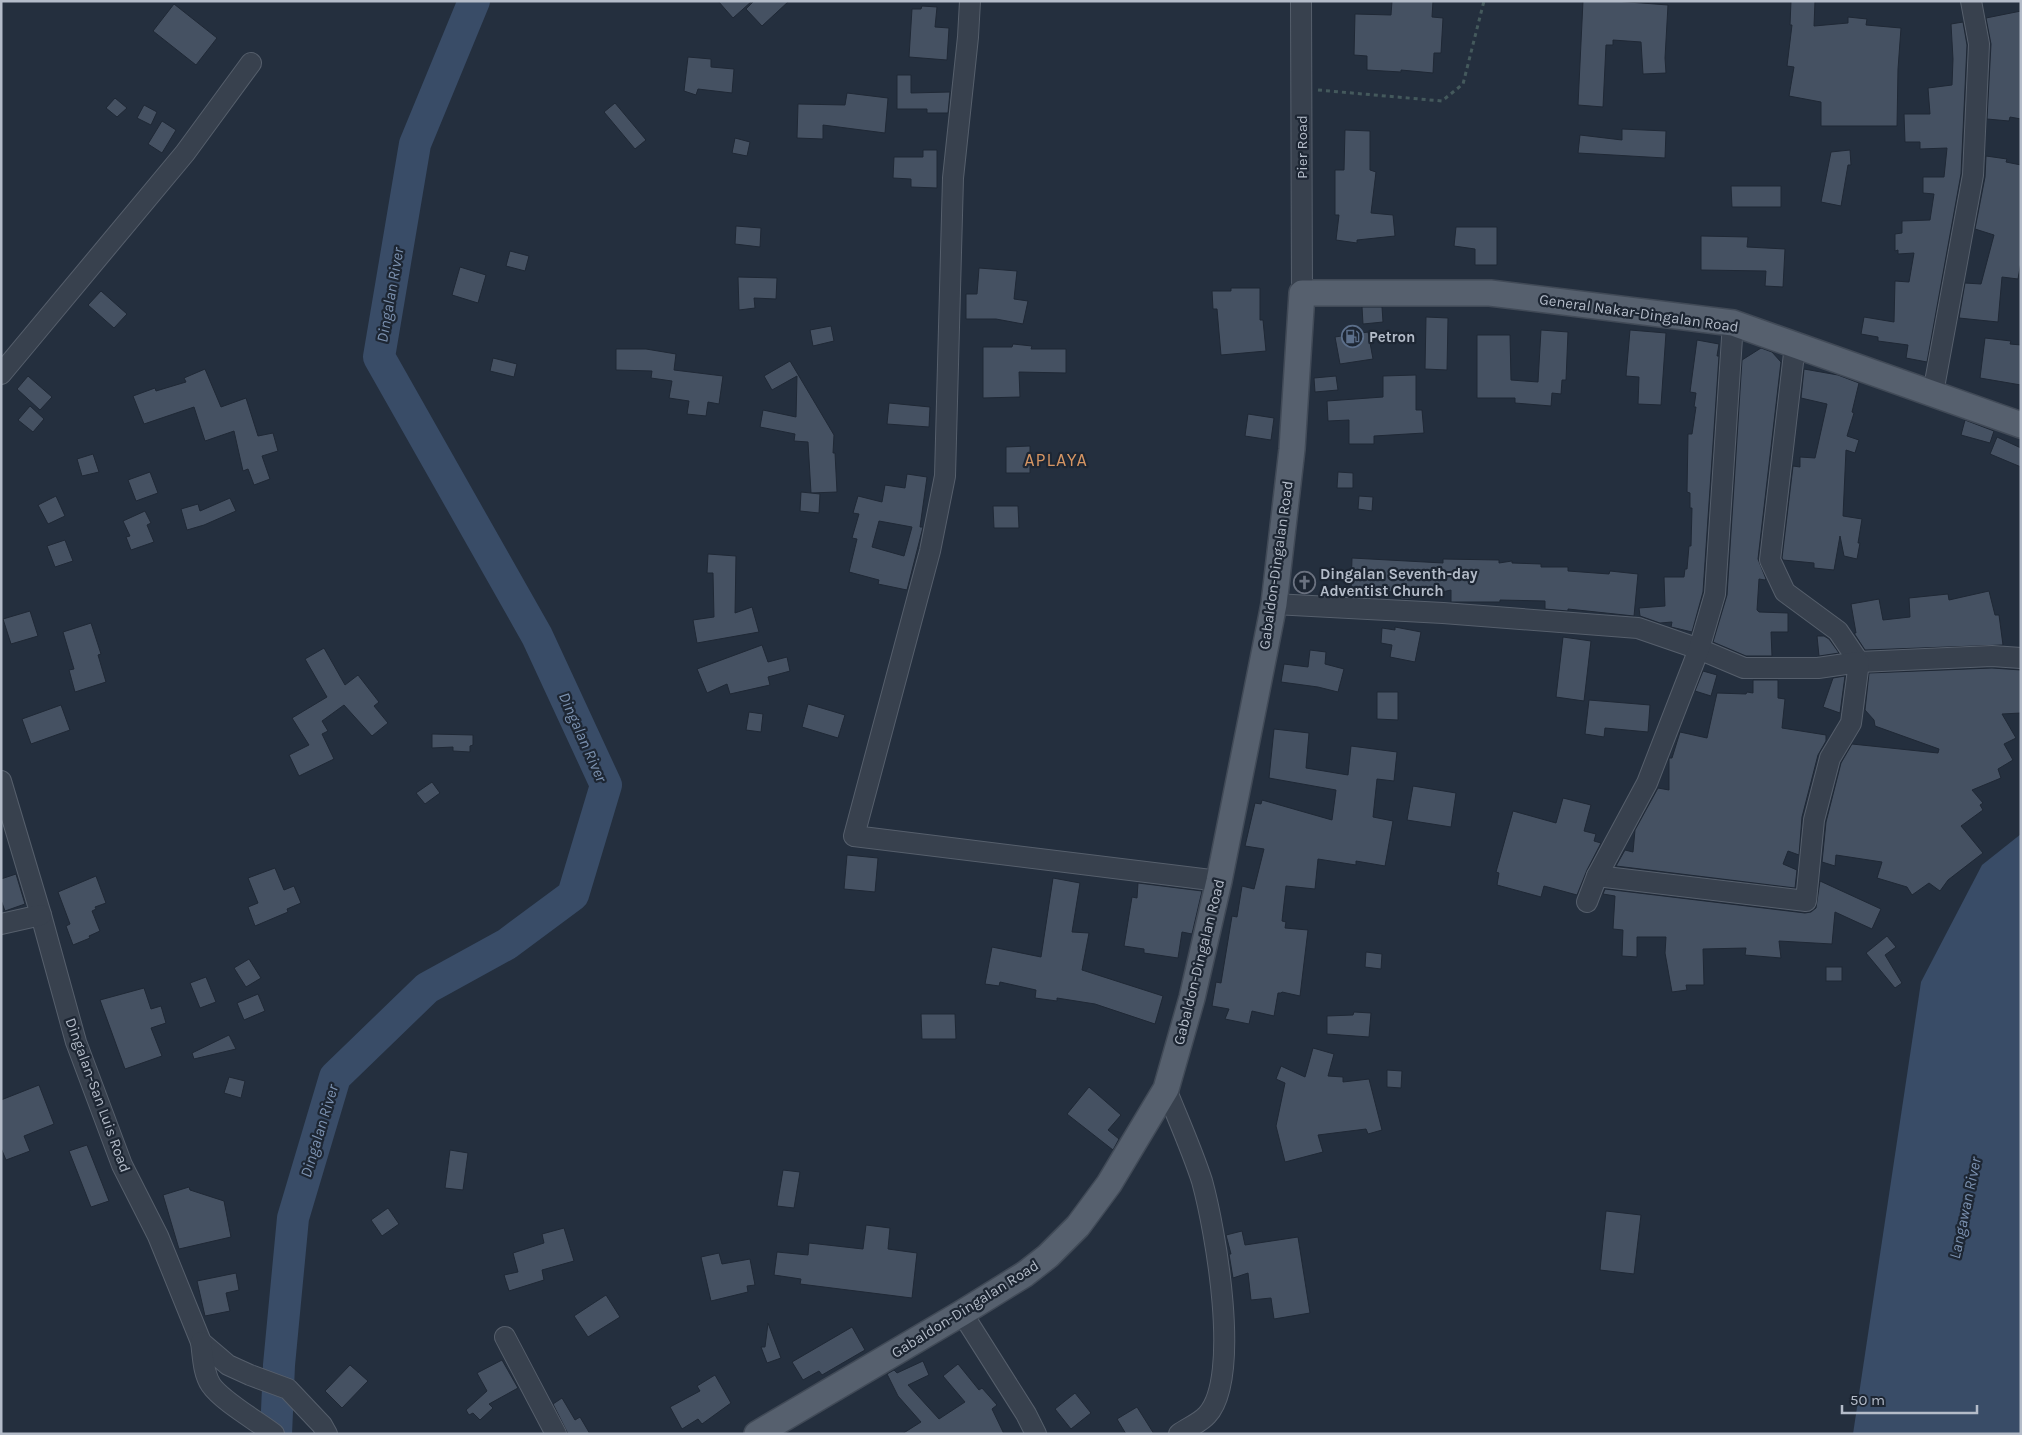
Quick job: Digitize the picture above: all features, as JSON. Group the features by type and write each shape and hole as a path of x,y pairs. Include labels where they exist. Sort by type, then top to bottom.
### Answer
{"main road":[{"name":"Gabaldon-Dingalan Road","path":"757,1434 787,1427 1025,1274 1048,1256 1078,1226 1109,1184 1166,1089 1192,998 1220,881 1274,604 1292,449 1302,293"},
{"name":"General Nakar-Dingalan Road","path":"1302,293 1490,293 1732,323 2021,425"}],"street":[{"path":"970,1 953,178 945,476 930,551 854,836 1220,881"},
{"name":"Pier Road","path":"1301,1 1302,293"},
{"path":"1933,393 1973,176 1979,44 1971,1"},
{"path":"1,374 184,153 250,63"},
{"path":"1588,902 1597,876 1646,784 1699,649 1715,594 1732,323"},
{"path":"1597,876 1806,901 1814,820 1830,758 1851,723 1859,662 1838,631 1784,592 1770,560 1795,345"},
{"path":"1274,604 1444,613 1638,628 1699,649 1744,668 1818,668 1859,662 1992,656 2021,658"},
{"name":"Dingalan-San Luis Road","path":"1,781 76,1042 122,1165 158,1236 201,1342 228,1365 250,1376 288,1389 322,1424 327,1434"},
{"path":"1,924 41,915"},
{"path":"1166,1089 1202,1181 1217,1254 1225,1326 1221,1390 1208,1415 1178,1434"},
{"path":"962,1313 1026,1414 1036,1434"},
{"path":"505,1337 556,1434"},
{"path":"201,1342 206,1373 211,1385 274,1434"}],"path":[{"path":"1302,89 1442,101 1463,84 1484,1"}],"water":[{"name":"Langawan River","path":"2021,834 2021,1434 1853,1434 1921,982 1982,865"}],"building":[{"path":"718,1 752,1 733,18"},
{"path":"754,1 789,1 762,26 746,9"},
{"path":"1392,1 1433,1 1432,17 1443,18 1441,53 1434,53 1433,73 1401,70 1401,72 1367,70 1367,56 1354,55 1355,14 1391,15"},
{"path":"1583,1 1615,1 1668,5 1666,73 1643,74 1641,42 1613,40 1613,45 1606,45 1603,107 1578,105"},
{"path":"1791,1 1815,1 1814,26 1848,23 1848,17 1867,19 1866,25 1901,28 1897,126 1821,126 1821,102 1789,96 1794,67 1787,66 1792,25 1790,25"},
{"path":"174,4 217,38 196,65 153,31"},
{"path":"922,6 937,7 935,27 949,28 947,60 909,57 912,9 921,9"},
{"path":"2021,11 2021,119 2010,117 2009,121 1987,119 1991,44 1986,18"},
{"path":"1963,22 1967,45 1961,174 1927,362 1906,358 1908,345 1878,341 1878,337 1861,334 1864,317 1894,322 1895,281 1909,282 1914,253 1898,254 1898,250 1895,251 1895,234 1902,233 1902,221 1930,220 1934,194 1923,193 1923,177 1944,177 1947,148 1920,149 1920,142 1905,142 1904,114 1930,114 1928,88 1952,85 1951,24"},
{"path":"688,57 711,59 711,67 734,69 732,93 698,89 696,95 684,91"},
{"path":"897,75 911,75 911,93 950,92 948,113 927,113 927,109 897,109"},
{"path":"847,93 888,98 885,133 823,125 823,139 797,138 798,104 845,105"},
{"path":"115,98 127,108 117,117 106,108"},
{"path":"615,103 646,140 635,149 604,112"},
{"path":"144,105 157,112 151,125 137,118"},
{"path":"162,121 176,130 162,153 148,144"},
{"path":"1622,129 1666,131 1665,158 1578,153 1580,135 1622,140"},
{"path":"1345,130 1370,131 1370,170 1376,172 1371,213 1393,215 1395,236 1357,240 1357,243 1336,240 1339,215 1335,215 1335,170 1344,170"},
{"path":"735,138 750,142 747,156 732,153"},
{"path":"923,150 937,150 937,188 911,187 911,179 893,178 894,157 923,157"},
{"path":"1850,150 1851,165 1848,165 1841,206 1821,202 1831,152"},
{"path":"1986,156 2007,159 2006,162 2021,165 2021,262 2018,279 2002,277 1998,322 1959,318 1965,283 1981,284 1994,235 1975,229 1985,177"},
{"path":"1731,186 1781,186 1781,207 1732,207"},
{"path":"736,226 761,228 760,247 735,244"},
{"path":"1456,227 1497,227 1497,265 1475,265 1475,249 1454,246"},
{"path":"1701,236 1748,237 1747,247 1785,249 1783,287 1765,286 1766,271 1701,270"},
{"path":"510,251 529,256 525,271 506,266"},
{"path":"460,267 486,275 478,303 452,295"},
{"path":"979,268 1017,271 1014,299 1028,301 1023,324 996,319 966,319 966,294 977,294"},
{"path":"738,277 777,278 776,299 754,298 755,308 739,310"},
{"path":"1231,288 1260,288 1260,320 1263,320 1266,351 1221,355 1217,309 1213,309 1212,291 1231,291"},
{"path":"101,291 127,314 114,328 88,305"},
{"path":"1362,307 1382,307 1383,322 1363,324"},
{"path":"1426,317 1448,318 1447,370 1425,369"},
{"path":"831,326 834,341 813,346 810,330"},
{"path":"1541,330 1568,332 1566,380 1562,380 1561,394 1552,393 1551,406 1515,403 1515,398 1477,398 1477,335 1510,335 1511,380 1538,382"},
{"path":"1630,330 1666,333 1661,405 1638,404 1639,377 1626,376"},
{"path":"1368,332 1373,359 1340,364 1335,337"},
{"path":"1985,338 2011,341 2010,344 2021,345 2021,385 1980,378"},
{"path":"1697,340 1719,344 1717,356 1719,356 1703,592 1692,632 1671,627 1672,622 1660,623 1640,616 1639,608 1665,606 1664,577 1684,577 1685,569 1687,569 1689,546 1691,546 1692,508 1690,508 1690,493 1687,492 1688,434 1692,434 1696,407 1694,407 1696,393 1690,392"},
{"path":"1013,344 1032,346 1031,349 1066,349 1066,373 1019,372 1020,397 983,398 983,347 1012,347"},
{"path":"1761,348 1772,352 1781,362 1758,559 1766,579 1759,579 1757,610 1759,612 1788,613 1788,632 1771,632 1772,656 1746,656 1713,642 1727,595 1742,360"},
{"path":"616,349 646,349 676,354 674,370 723,376 719,404 708,402 706,416 687,414 689,401 669,398 672,381 651,378 652,371 616,370"},
{"path":"493,358 517,364 514,377 490,371"},
{"path":"790,361 834,435 833,453 835,453 837,492 811,493 808,442 794,441 795,434 760,427 763,410 796,417 797,376 772,390 764,376"},
{"path":"205,369 221,407 246,398 258,436 273,433 278,451 262,456 270,479 254,485 248,469 243,471 234,431 205,441 194,407 144,424 133,396 155,388 156,391 186,382 184,378"},
{"path":"1804,369 1838,375 1859,383 1852,412 1854,413 1847,436 1859,440 1855,453 1846,450 1843,516 1862,519 1858,543 1860,543 1857,559 1844,556 1840,536 1834,570 1814,568 1814,563 1783,560 1782,558 1793,466 1800,467 1800,457 1815,458 1827,404 1801,398"},
{"path":"1416,375 1416,410 1422,410 1424,433 1374,436 1374,444 1349,444 1349,420 1328,421 1327,401 1383,397 1383,376"},
{"path":"28,376 52,397 40,410 17,389"},
{"path":"1336,376 1338,390 1315,392 1314,378"},
{"path":"889,403 930,407 929,427 887,424"},
{"path":"30,406 44,419 33,432 18,420"},
{"path":"1248,414 1274,418 1271,440 1245,436"},
{"path":"1965,420 1994,431 1990,443 1961,435"},
{"path":"1997,437 2021,448 2021,467 1990,454"},
{"path":"1030,446 1030,473 1006,473 1006,447"},
{"path":"93,454 99,472 82,476 77,459"},
{"path":"150,472 158,493 136,501 128,480"},
{"path":"1338,472 1353,473 1353,488 1337,488"},
{"path":"907,474 927,477 920,527 923,527 907,590 878,584 879,580 849,572 857,539 852,538 859,514 853,513 858,496 882,502 885,485 905,488","holes":["879,521 912,527 904,556 872,547"]},
{"path":"801,492 820,494 819,513 800,511"},
{"path":"56,496 65,516 48,524 38,505"},
{"path":"1359,496 1373,497 1372,511 1358,509"},
{"path":"230,498 236,511 187,530 181,509 198,504 200,511"},
{"path":"993,506 1018,506 1019,528 994,528"},
{"path":"145,511 151,523 147,525 154,542 131,550 126,537 130,536 123,521"},
{"path":"65,540 73,561 55,567 47,546"},
{"path":"708,554 736,556 735,613 752,607 759,632 697,643 693,620 714,617 713,573 707,573"},
{"path":"1352,558 1443,563 1443,559 1499,560 1499,563 1512,561 1512,563 1541,564 1541,567 1568,567 1568,571 1609,574 1610,571 1638,574 1634,616 1568,609 1568,611 1545,609 1545,601 1451,602 1451,590 1410,599 1401,599 1399,592 1351,590"},
{"path":"1989,591 1995,615 1999,615 2003,645 1865,650 1854,633 1856,633 1851,604 1879,599 1883,620 1910,617 1909,598 1948,594 1949,600"},
{"path":"30,611 38,636 11,644 3,619"},
{"path":"91,623 101,654 98,655 106,682 75,692 69,670 74,669 63,632"},
{"path":"1395,627 1421,632 1415,662 1390,657 1392,645 1381,643 1382,628 1395,630"},
{"path":"1817,636 1824,636 1829,639 1839,653 1819,656"},
{"path":"1563,637 1591,641 1584,701 1556,697"},
{"path":"762,645 768,662 787,657 790,671 768,677 770,685 730,694 727,684 707,693 697,669"},
{"path":"324,648 345,685 358,675 379,702 374,706 388,723 372,736 344,705 322,721 328,731 322,734 334,759 299,776 289,755 309,745 292,718 327,697 305,659"},
{"path":"1310,650 1326,652 1325,664 1344,669 1338,692 1281,682 1284,664 1308,667"},
{"path":"1992,668 2021,670 2021,713 2002,714 2016,738 2004,744 2013,760 1998,769 2001,778 1972,790 1983,803 1980,805 1983,810 1961,826 1983,853 1948,880 1940,891 1929,883 1912,895 1907,887 1877,878 1882,862 1836,855 1835,866 1822,862 1826,822 1841,763 1852,744 1938,753 1939,749 1875,726 1874,720 1865,710 1869,673"},
{"path":"1703,671 1717,675 1711,696 1695,691"},
{"path":"1845,676 1840,713 1823,707 1833,678"},
{"path":"1753,680 1778,680 1778,698 1785,699 1782,728 1826,735 1826,741 1818,755 1802,817 1799,855 1788,851 1783,864 1797,870 1795,888 1616,866 1625,850 1633,852 1635,830 1658,788 1669,790 1669,758 1672,758 1680,732 1707,738 1717,693 1753,693"},
{"path":"1377,692 1398,692 1398,720 1377,719"},
{"path":"1589,700 1650,705 1648,732 1605,728 1604,737 1585,734"},
{"path":"808,704 845,715 838,738 802,727"},
{"path":"61,705 70,730 31,744 22,719"},
{"path":"749,712 763,714 761,732 746,730"},
{"path":"1274,729 1309,733 1306,768 1348,775 1351,746 1397,752 1394,781 1377,779 1373,817 1393,821 1385,866 1356,861 1356,865 1318,859 1315,889 1286,886 1282,921 1286,922 1285,928 1308,930 1300,996 1282,992 1278,993 1274,1016 1252,1011 1249,1024 1225,1019 1229,1009 1212,1006 1216,982 1221,983 1232,916 1237,917 1242,886 1254,889 1264,849 1245,846 1255,803 1261,804 1262,800 1332,820 1336,790 1269,778"},
{"path":"432,734 473,735 473,745 470,746 470,752 453,751 453,747 432,748"},
{"path":"432,782 440,793 425,804 416,793"},
{"path":"1413,786 1456,793 1451,827 1407,820"},
{"path":"1563,798 1591,805 1584,831 1596,834 1594,841 1601,843 1577,895 1544,886 1541,897 1497,885 1499,873 1496,872 1513,811 1556,823"},
{"path":"847,855 878,858 875,892 844,889"},
{"path":"275,868 284,890 294,886 301,903 287,909 288,912 255,926 248,907 258,903 248,878"},
{"path":"16,874 25,904 5,911 1,900 1,879"},
{"path":"96,876 106,903 95,907 96,909 92,911 100,931 89,936 90,938 73,945 66,926 70,924 58,892"},
{"path":"1053,878 1080,883 1072,932 1089,933 1082,970 1163,996 1155,1024 1095,1004 1057,998 1057,1001 1035,998 1036,990 1000,982 999,986 985,984 992,947 1041,957"},
{"path":"1820,881 1881,909 1872,929 1835,912 1832,944 1779,941 1781,958 1745,955 1746,948 1703,949 1704,985 1686,985 1687,990 1672,992 1665,953 1666,937 1637,937 1637,957 1622,956 1623,930 1613,929 1615,896 1603,894 1605,889 1805,913 1811,912 1816,908"},
{"path":"1138,883 1202,891 1192,934 1182,932 1178,958 1144,953 1144,949 1124,946 1132,897 1137,898"},
{"path":"1887,936 1896,947 1885,955 1902,983 1895,988 1866,953"},
{"path":"1366,952 1382,954 1381,969 1365,967"},
{"path":"249,959 261,978 246,987 234,968"},
{"path":"1826,967 1842,967 1842,981 1826,981"},
{"path":"206,977 216,1002 200,1008 190,983"},
{"path":"144,988 151,1009 161,1006 166,1023 151,1028 162,1056 125,1069 100,1000"},
{"path":"258,994 265,1011 244,1020 237,1003"},
{"path":"1354,1012 1371,1013 1369,1037 1327,1034 1327,1016 1353,1015"},
{"path":"921,1014 955,1014 956,1039 922,1039"},
{"path":"229,1035 236,1049 194,1059 192,1053"},
{"path":"1313,1048 1334,1054 1328,1076 1343,1077 1343,1082 1369,1079 1382,1130 1368,1134 1366,1129 1318,1135 1323,1152 1285,1162 1276,1126 1285,1083 1276,1079 1281,1066 1305,1077"},
{"path":"1387,1070 1402,1071 1401,1088 1387,1087"},
{"path":"229,1077 245,1081 241,1098 224,1093"},
{"path":"39,1085 54,1124 24,1136 30,1151 6,1160 1,1148 1,1100"},
{"path":"1089,1087 1121,1115 1108,1130 1119,1139 1113,1150 1067,1114"},
{"path":"87,1145 109,1201 91,1207 69,1151"},
{"path":"450,1150 468,1153 463,1190 445,1188"},
{"path":"783,1170 800,1172 794,1208 777,1206"},
{"path":"189,1187 190,1190 224,1201 231,1237 179,1249 163,1195"},
{"path":"388,1208 399,1224 382,1236 371,1220"},
{"path":"1606,1211 1641,1215 1634,1274 1600,1270"},
{"path":"866,1225 890,1228 888,1249 917,1253 912,1298 800,1284 801,1279 774,1275 777,1252 808,1255 809,1243 863,1249"},
{"path":"564,1228 574,1261 542,1270 544,1280 509,1291 504,1275 518,1272 513,1253 544,1243 542,1234"},
{"path":"1242,1231 1245,1245 1298,1237 1310,1313 1274,1319 1271,1298 1251,1300 1248,1273 1233,1278 1229,1254 1231,1254 1226,1235"},
{"path":"719,1253 722,1264 750,1259 755,1285 747,1286 748,1292 711,1301 701,1257"},
{"path":"236,1273 239,1290 226,1293 230,1311 205,1316 197,1281"},
{"path":"606,1295 620,1317 588,1337 574,1316"},
{"path":"768,1323 781,1358 767,1363 761,1347 765,1347"},
{"path":"852,1327 865,1350 822,1375 819,1371 803,1380 792,1362"},
{"path":"502,1360 518,1388 489,1404 493,1408 480,1420 473,1413 469,1415 466,1410 487,1391 477,1373"},
{"path":"923,1361 929,1375 908,1385 939,1419 965,1402 943,1376 958,1364 979,1390 982,1388 997,1405 992,1409 1004,1434 902,1434 921,1422 898,1396 887,1374 894,1370 897,1373"},
{"path":"350,1365 368,1381 342,1408 325,1391"},
{"path":"715,1375 731,1403 702,1424 698,1419 682,1429 670,1407 700,1391 697,1386"},
{"path":"1075,1393 1091,1413 1071,1429 1055,1409"},
{"path":"562,1398 575,1420 580,1417 590,1434 568,1434 553,1404"},
{"path":"1137,1407 1154,1434 1126,1434 1117,1419"}],"waterway":[{"name":"Dingalan River","path":"276,1434 279,1365 293,1218 335,1077 427,988 507,944 573,895 606,785 537,636 379,357 415,144 474,1"}],"place":[{"name":"Petron","path":"1353,337"},
{"name":"Dingalan Seventh-day Adventist Church","path":"1304,583"}],"district":[{"name":"APLAYA","path":"1056,460"}]}
